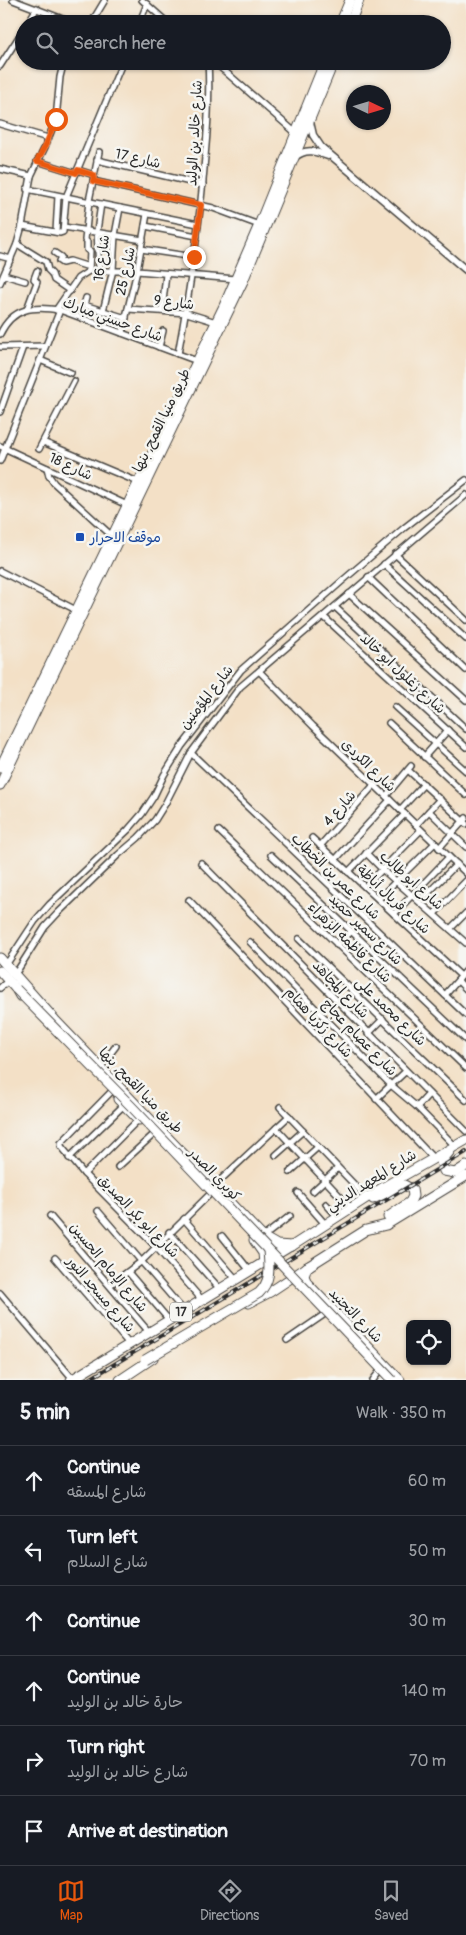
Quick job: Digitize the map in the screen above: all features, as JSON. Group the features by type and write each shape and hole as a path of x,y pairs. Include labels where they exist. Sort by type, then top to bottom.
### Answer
{"main road":[{"path":"344,15 350,0"},
{"path":"353,15 359,0"},
{"name":"طريق منيا القمح, بنها","path":"0,785 15,745 76,610 236,278 322,70"},
{"name":"طريق منيا القمح, بنها","path":"0,768 15,745 230,310 330,70"},
{"name":"طريق منيا القمح, بنها","path":"2,965 24,1002 111,1092 128,1102 138,1120 153,1135 266,1242 292,1246"},
{"name":"طريق منيا القمح, بنها","path":"11,978 100,1067 128,1102 212,1190 258,1244 264,1263"},
{"name":"كوبري الصدر","path":"16,989 131,1106 390,1380"},
{"name":"كوبري الصدر","path":"55,1020 61,1030 398,1380"},
{"name":"شارع المعهد الديني","path":"292,1246 363,1200 466,1140"},
{"path":"455,1146 443,1158 441,1162 442,1169 452,1173 466,1166"},
{"path":"366,1230 386,1225 466,1176"},
{"path":"284,1283 302,1284 304,1272 309,1266 410,1202 413,1192 410,1186 404,1184 372,1199 363,1200"},
{"path":"112,1380 260,1293 265,1287 270,1273 266,1242"},
{"name":"17","path":"72,1379 292,1246"},
{"name":"17","path":"120,1380 164,1351 284,1283 309,1266"},
{"name":"شارع التجنيد","path":"302,1284 325,1314 390,1380"},
{"name":"شارع التجنيد","path":"302,1284 398,1380"}],"street":[{"path":"13,0 54,15"},
{"path":"96,15 104,0"},
{"path":"142,0 160,15"},
{"path":"143,15 147,4"},
{"path":"33,15 37,8"},
{"path":"0,66 15,43"},
{"path":"0,283 17,244 22,226 30,176 45,147 56,119 62,70"},
{"path":"22,226 62,233 66,197 119,70"},
{"name":"شارع خالد بن الوليد","path":"178,354 192,276 201,205 208,112 208,70"},
{"path":"223,70 297,134"},
{"path":"310,120 316,141 334,159 466,270"},
{"path":"0,124 48,138"},
{"path":"295,157 300,153 312,150 334,159"},
{"path":"0,461 3,447 40,360 58,310 80,276 89,269 90,251 87,250 87,242 84,241 89,201 99,152"},
{"name":"شارع 17","path":"97,160 203,185"},
{"path":"37,161 94,178 201,205 259,225"},
{"path":"0,169 30,176"},
{"path":"27,189 198,224"},
{"path":"56,232 58,196"},
{"path":"99,270 97,232 101,204"},
{"name":"شارع 16","path":"103,311 113,270 115,235 120,208"},
{"name":"شارع 25","path":"122,333 137,272 148,214"},
{"path":"145,226 197,236"},
{"path":"64,228 143,240"},
{"path":"17,244 46,262 54,280 70,291"},
{"path":"141,249 194,257"},
{"path":"55,253 61,257 59,260 62,264 70,261 89,269 236,278"},
{"path":"0,256 10,259"},
{"path":"0,334 5,325 14,316 27,309 37,282 34,279 37,271"},
{"path":"162,311 166,274"},
{"path":"4,275 25,281"},
{"path":"86,298 84,305 126,318"},
{"name":"شارع حسني مبارك","path":"27,309 58,310 197,361"},
{"name":"شارع 9","path":"128,309 186,313 216,322"},
{"path":"159,347 163,331"},
{"path":"0,348 45,346"},
{"path":"0,412 23,347"},
{"path":"40,360 71,373"},
{"path":"39,449 74,381"},
{"path":"43,442 138,482"},
{"name":"شارع 18","path":"3,447 127,505"},
{"path":"47,468 49,476 54,483 112,536"},
{"name":"شارع المؤمنين","path":"2,965 50,904 128,830 142,814 182,746 241,670 348,576 466,480"},
{"name":"شارع المؤمنين","path":"0,988 11,978 46,927 58,913 155,820 191,753 240,688 466,495"},
{"path":"395,554 466,620"},
{"path":"384,564 466,639"},
{"path":"0,571 76,610"},
{"path":"368,577 466,670"},
{"path":"349,594 466,700"},
{"path":"335,606 466,729"},
{"name":"شارع زغلول ابو خالد","path":"324,616 466,747"},
{"path":"461,665 466,660"},
{"name":"شارع الكردى","path":"258,672 466,873"},
{"path":"395,707 466,771"},
{"path":"389,723 466,795"},
{"path":"424,757 448,730"},
{"name":"شارع عمر بن الخطاب","path":"191,753 466,1015"},
{"path":"335,860 388,798 410,768 424,784 465,821 395,881 378,899"},
{"path":"400,810 424,784"},
{"name":"شارع 4","path":"320,846 374,785"},
{"path":"416,825 440,799"},
{"path":"428,812 466,847"},
{"path":"348,872 405,814"},
{"path":"365,887 422,830"},
{"name":"شارع فاطمه الزهراء","path":"219,831 466,1068"},
{"name":"شارع فريال أباظة","path":"312,838 394,914 459,979 466,989"},
{"name":"شارع ابو طالب","path":"366,853 395,881 465,941"},
{"name":"شارع سمير حميد","path":"271,855 466,1040"},
{"path":"394,914 450,857"},
{"name":"شارع المجاهد","path":"201,863 466,1131"},
{"path":"420,902 457,864"},
{"path":"434,914 466,881"},
{"name":"شارع زكريا همام","path":"189,900 433,1158"},
{"path":"450,929 466,913"},
{"path":"337,945 352,931"},
{"name":"شارع محمد على","path":"299,938 466,1100"},
{"name":"شارع عصام عجاج","path":"250,942 391,1086 417,1107 455,1146"},
{"path":"445,995 466,971"},
{"path":"368,1034 383,1018"},
{"path":"100,1067 116,1046"},
{"path":"376,1099 406,1071"},
{"name":"شارع ابو بكر الصديق","path":"111,1092 61,1143 61,1147 84,1174 156,1247 202,1300"},
{"path":"417,1107 429,1094"},
{"path":"69,1158 128,1102"},
{"path":"280,1107 338,1168 363,1200"},
{"path":"110,1285 142,1261 169,1232 288,1116"},
{"path":"84,1174 138,1120"},
{"path":"276,1128 351,1208"},
{"path":"276,1156 303,1131"},
{"path":"118,1166 153,1135"},
{"path":"290,1172 318,1147"},
{"path":"313,1191 338,1168"},
{"path":"298,1193 325,1224"},
{"path":"326,1204 338,1216"},
{"path":"98,1211 184,1311"},
{"name":"شارع الإمام الحسين","path":"50,1216 149,1332"},
{"path":"266,1242 290,1216"},
{"path":"184,1219 236,1279"},
{"path":"169,1232 220,1289"},
{"path":"222,1236 250,1271"},
{"name":"شارع مسجد النور","path":"55,1258 130,1345"},
{"path":"128,1272 169,1320"},
{"path":"0,1293 72,1379"},
{"path":"287,1340 325,1314"},
{"path":"373,1380 380,1371"}],"railway":[{"path":"88,1380 466,1152"}],"place":[{"name":"موقف الاحرار","path":"80,537"}],"route":[{"path":"56,119 45,147 37,161 76,173 78,170 94,175 93,181 201,205 194,257"}]}
